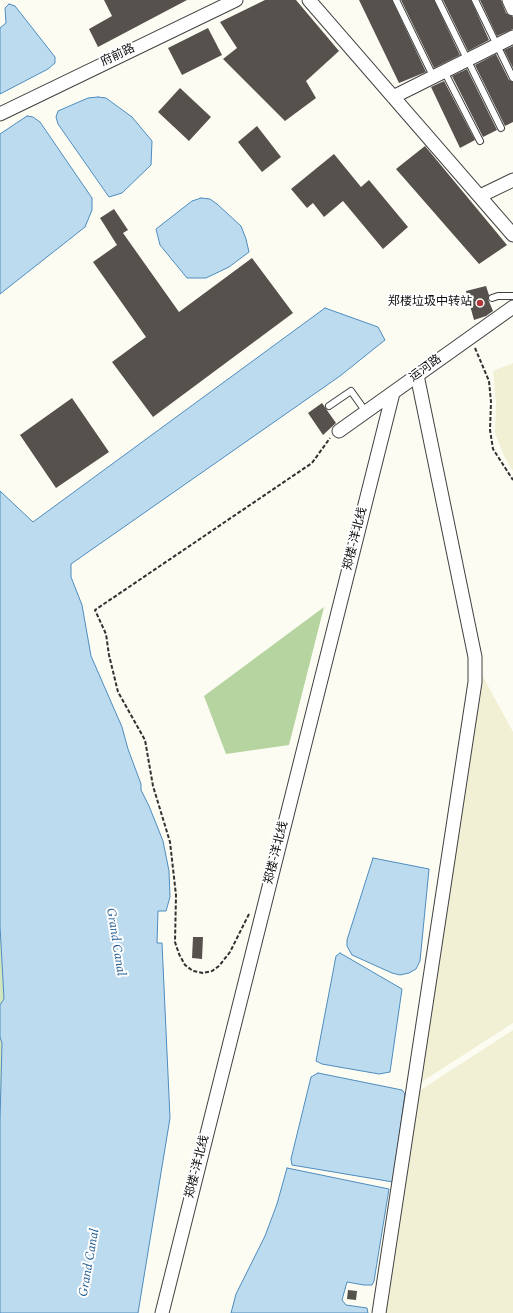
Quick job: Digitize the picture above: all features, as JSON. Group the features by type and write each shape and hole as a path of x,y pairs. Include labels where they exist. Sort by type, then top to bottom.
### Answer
{"street":[{"name":"府前路","path":"0,114 236,0"},
{"path":"309,0 513,235"},
{"path":"509,0 513,9"},
{"path":"393,97 513,37"},
{"path":"480,196 513,180"},
{"name":"运河路","path":"339,432 513,307"},
{"path":"379,1313 475,682 475,657 417,375"},
{"name":"郑楼-洋北线","path":"162,1313 393,393"}],"lane":[{"path":"396,0 480,141"},
{"path":"438,0 501,128"},
{"path":"475,0 513,78"},
{"path":"492,298 498,296 513,296"},
{"path":"329,406 351,391 366,412"}],"path":[{"path":"470,338 480,357 489,381 491,402 490,430 493,449 513,480"},
{"path":"252,909 230,952 219,966 212,971 203,973 193,971 185,965 175,942 176,895 170,842 151,778 145,740 118,692 108,655 106,634 95,610 312,463 320,454 328,440 339,432"}],"green space":[{"path":"513,363 513,471 504,456 495,433 496,404 493,371"},
{"path":"324,607 289,745 226,754 204,696"},
{"path":"480,671 513,732 513,1023 420,1083"},
{"path":"0,926 4,999 0,1005"},
{"path":"513,1030 513,1313 384,1313 419,1091"},
{"path":"0,1037 2,1043 0,1121"}],"water":[{"path":"9,4 15,6 55,57 55,63 48,69 0,94 0,28 6,23 5,8"},
{"path":"88,98 106,98 132,117 152,141 151,165 122,193 109,197 58,124 56,117 58,111"},
{"path":"27,116 33,117 40,122 92,198 92,210 85,227 0,294 0,134"},
{"path":"201,198 210,199 241,226 249,252 229,267 206,278 187,278 160,245 156,229 192,201"},
{"name":"Grand Canal","path":"325,308 378,327 385,340 340,376 71,564 71,577 82,605 91,656 122,727 128,749 141,784 141,790 163,841 169,871 170,897 166,911 158,911 157,943 162,943 170,1118 138,1313 0,1313 0,1121 2,1043 0,1037 0,1005 4,999 0,926 0,491 33,522"},
{"path":"373,858 429,869 420,961 416,969 409,973 400,975 392,973 352,955 347,946 347,940"},
{"path":"340,953 402,989 390,1072 379,1074 322,1064 316,1061 336,956"},
{"path":"318,1073 402,1090 405,1094 393,1182 292,1165 291,1159 311,1077"},
{"path":"287,1168 389,1189 374,1281 372,1285 347,1282 342,1300 346,1305 367,1308 368,1313 231,1313 236,1294 265,1236 277,1204"}],"building":[{"path":"104,0 187,0 98,47 89,29 112,16"},
{"path":"265,0 296,0 339,51 306,81 316,98 285,121 223,59 237,48 220,22"},
{"path":"359,0 392,0 426,72 399,83"},
{"path":"401,0 434,0 460,55 434,68"},
{"path":"443,0 471,0 489,40 468,51"},
{"path":"480,0 501,0 506,13 513,17 513,29 497,36"},
{"path":"208,28 222,55 182,75 168,48"},
{"path":"513,46 513,68 504,50"},
{"path":"496,54 509,80 513,82 513,122 505,126 475,65"},
{"path":"467,69 497,130 483,137 452,76"},
{"path":"444,81 475,140 460,148 431,87"},
{"path":"180,88 211,117 189,141 158,112"},
{"path":"257,126 281,157 262,172 238,142"},
{"path":"425,146 507,245 479,264 396,169"},
{"path":"334,154 361,187 369,180 408,227 383,249 343,201 324,217 313,203 307,208 291,189"},
{"path":"114,209 128,230 123,233 179,312 252,258 293,313 153,417 112,362 146,337 93,262 117,245 100,218"},
{"name":"郑楼垃圾中转站","path":"486,286 489,295 488,299 493,311 486,316 474,320 466,291"},
{"path":"72,398 109,452 56,488 20,435"},
{"path":"322,403 336,423 323,435 308,413"},
{"path":"193,937 203,937 202,959 192,958"},
{"path":"348,1290 357,1291 356,1300 347,1299"}],"place":[{"name":"郑楼垃圾中转站","path":"480,303"}]}
